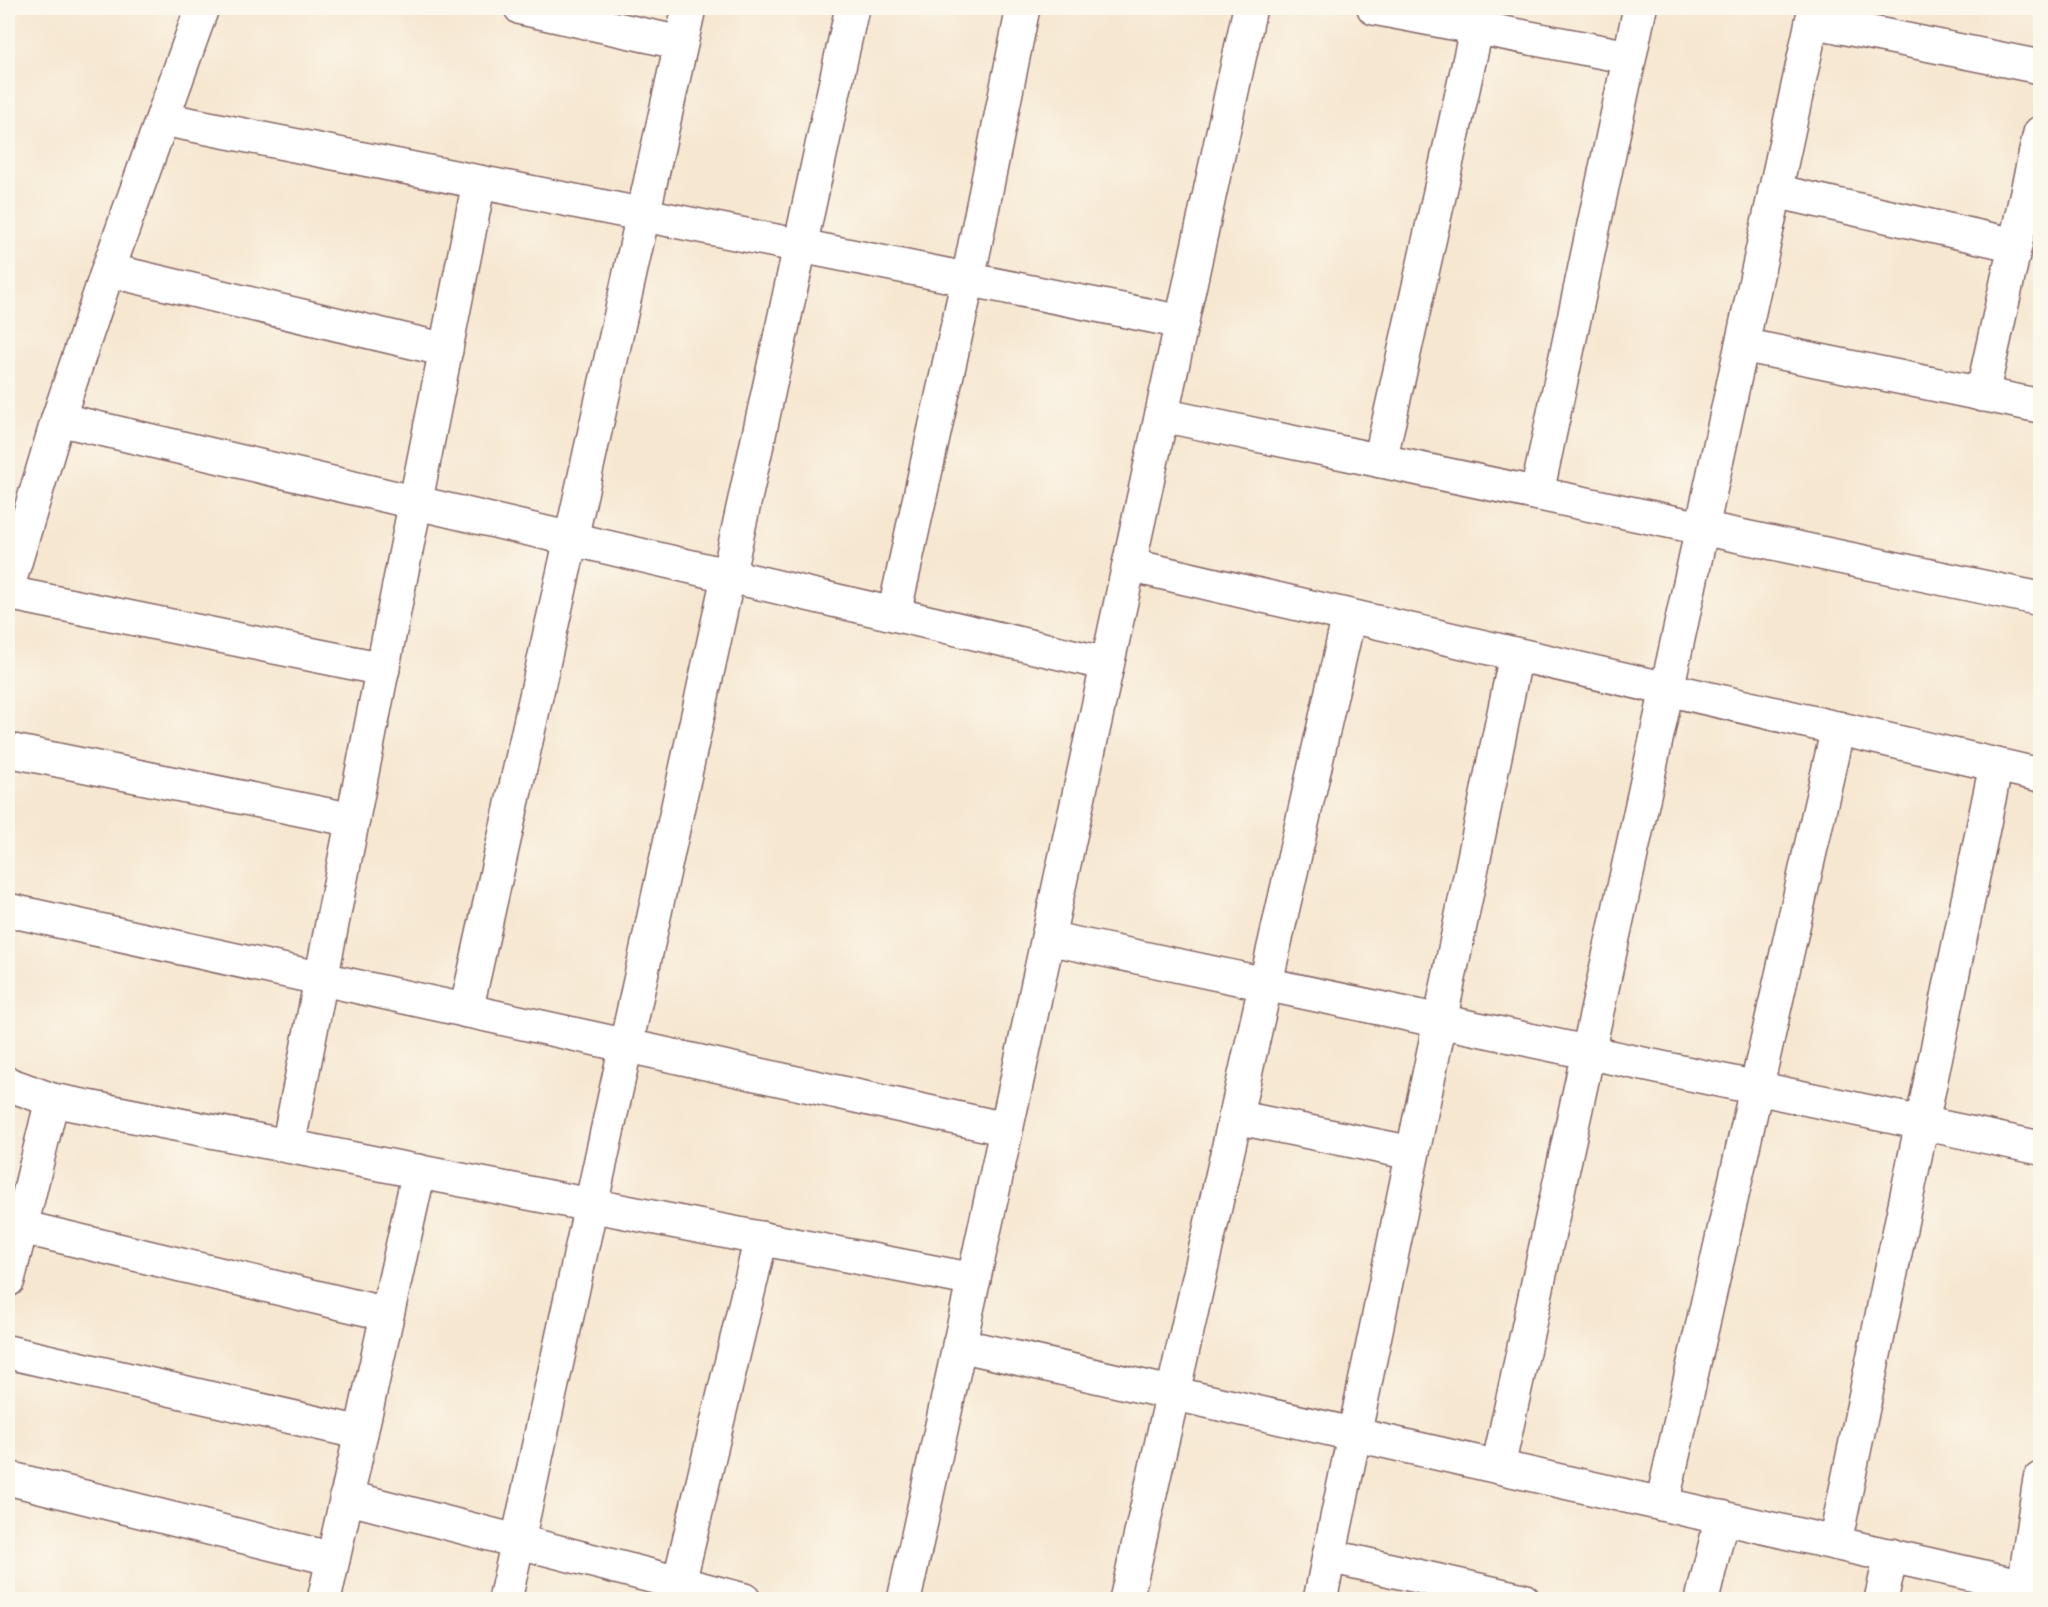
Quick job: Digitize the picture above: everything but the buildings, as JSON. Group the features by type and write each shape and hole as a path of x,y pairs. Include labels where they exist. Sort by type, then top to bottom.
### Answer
{"street":[{"path":"8,586 58,419 108,270 202,8"},
{"path":"521,8 681,43"},
{"path":"466,1011 688,8"},
{"path":"505,1599 852,8"},
{"path":"894,614 968,279 1023,8"},
{"path":"904,1599 1251,8"},
{"path":"1374,8 1478,17 1629,57"},
{"path":"1537,494 1640,8"},
{"path":"1498,1467 1814,14 2040,67"},
{"path":"1380,460 1478,17"},
{"path":"163,119 1182,322"},
{"path":"1982,394 2040,133"},
{"path":"288,1146 479,182"},
{"path":"1775,192 2015,245"},
{"path":"108,270 446,350"},
{"path":"1742,345 2040,406"},
{"path":"1162,415 2040,599"},
{"path":"58,419 1107,664"},
{"path":"1129,565 2040,775"},
{"path":"8,593 383,669"},
{"path":"1126,1599 1349,616"},
{"path":"1320,1599 1516,654"},
{"path":"1662,1504 1838,728"},
{"path":"8,750 353,820"},
{"path":"1835,1543 1996,765"},
{"path":"8,910 1006,1129"},
{"path":"1048,938 2040,1148"},
{"path":"8,1084 52,1100 974,1280"},
{"path":"8,1280 52,1100"},
{"path":"1235,1117 1412,1153"},
{"path":"324,1599 419,1171"},
{"path":"21,1227 387,1314"},
{"path":"677,1591 761,1238"},
{"path":"959,1346 1891,1555 2024,1593 2040,1479"},
{"path":"8,1352 361,1433"},
{"path":"8,1478 333,1559"},
{"path":"346,1497 518,1541 677,1591 744,1599"},
{"path":"1702,1599 1722,1517"},
{"path":"1881,1599 1891,1555"},
{"path":"1329,1556 1523,1599"}]}
